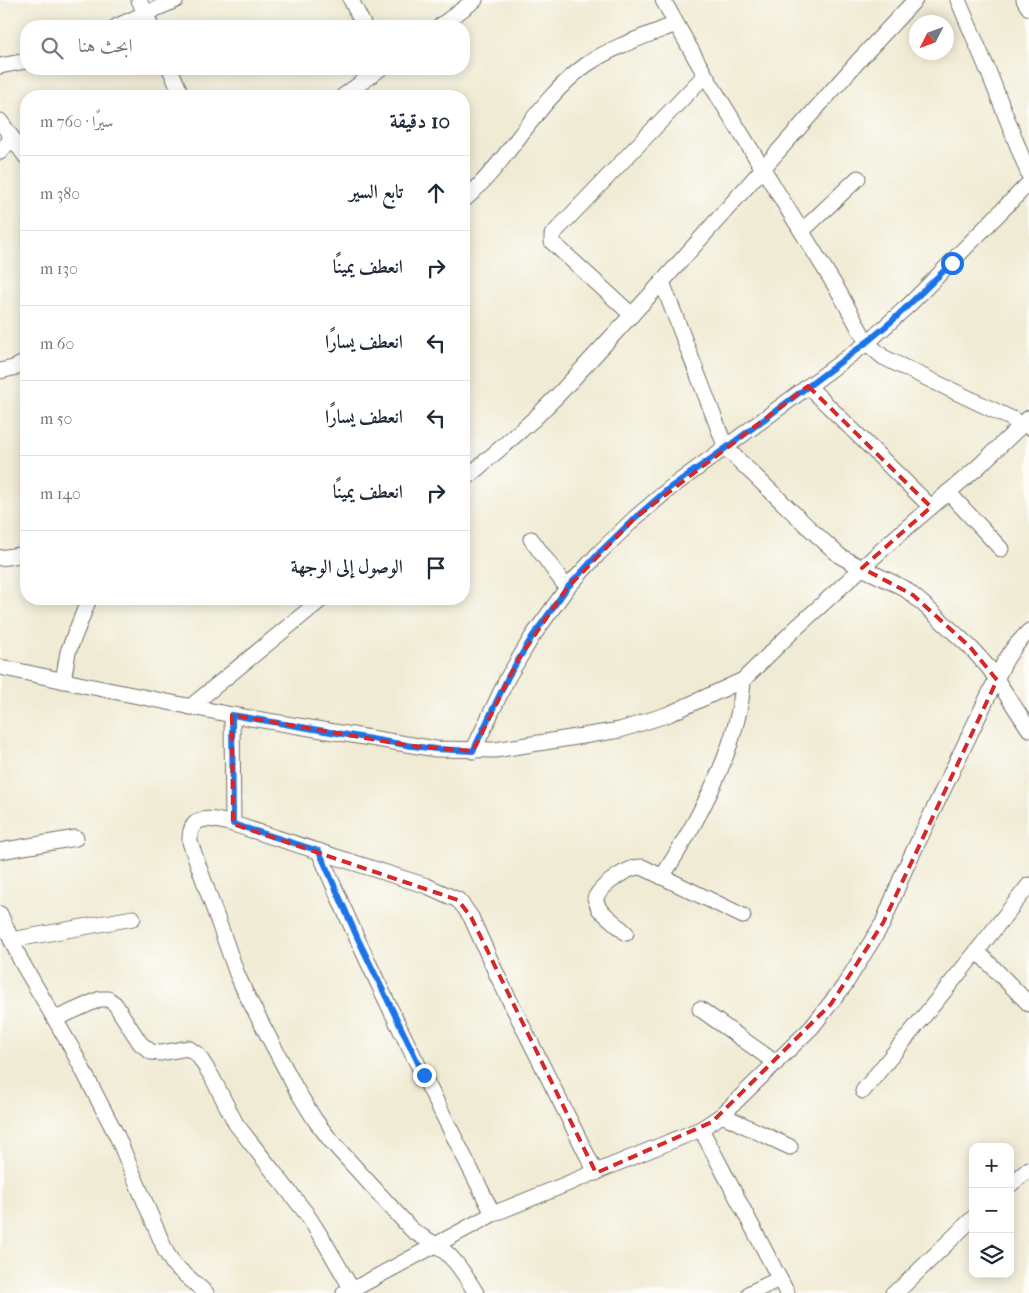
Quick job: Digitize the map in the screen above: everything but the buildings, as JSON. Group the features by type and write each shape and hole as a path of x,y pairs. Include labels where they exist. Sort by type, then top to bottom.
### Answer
{"street":[{"path":"139,0 148,20 176,0"},
{"path":"351,0 361,20"},
{"path":"448,20 475,0"},
{"path":"470,475 548,405 632,316 861,58 915,0"},
{"path":"958,0 1029,175"},
{"path":"1024,0 1029,8"},
{"path":"0,666 63,681 232,715 436,749 495,750 620,730 669,714 743,680 862,568 1027,423 895,364 883,357 867,342 802,231 705,75 676,24 668,1"},
{"path":"470,194 497,166 546,104 580,70 610,52 676,24"},
{"path":"0,66 20,63"},
{"path":"173,75 179,90"},
{"path":"352,90 372,75"},
{"path":"632,316 552,242 552,236 705,75"},
{"path":"0,121 20,149"},
{"path":"0,152 12,138"},
{"path":"802,231 858,178"},
{"path":"473,751 519,658 567,588 599,553 649,505 688,474 726,448 867,342 911,303 1029,183"},
{"path":"662,282 726,448 829,546 848,561 891,581 913,595 970,647 989,668 1029,729"},
{"path":"0,371 20,365"},
{"path":"808,386 931,507"},
{"path":"948,492 1000,549"},
{"path":"531,539 567,588"},
{"path":"0,558 20,555"},
{"path":"63,681 68,652 87,605"},
{"path":"190,707 315,605"},
{"path":"55,1020 104,998 114,1004 140,1043 151,1052 161,1053 184,1048 193,1050 204,1063 236,1124 306,1213 325,1243 350,1292 493,1214 701,1129 722,1115 776,1063 812,1027 831,1004 883,923 904,872 1010,653 1029,631"},
{"path":"662,877 692,827 712,788 736,721 742,697 743,680"},
{"path":"232,715 233,824"},
{"path":"476,1293 455,1261 436,1245 420,1237 410,1229 346,1160 323,1131 296,1089 245,992 229,953 190,842 192,828 202,819 208,818 233,824 439,891 458,900 464,907 596,1173"},
{"path":"0,851 76,838"},
{"path":"319,851 378,983 493,1214"},
{"path":"626,933 599,908 596,903 597,894 622,874 636,867 642,867 743,916"},
{"path":"862,1091 1029,885"},
{"path":"0,914 11,940 117,1136 166,1252 174,1265 206,1293"},
{"path":"11,940 133,918"},
{"path":"977,951 1029,1004"},
{"path":"700,1009 776,1063"},
{"path":"722,1115 790,1147"},
{"path":"701,1129 787,1293"},
{"path":"1014,1182 1029,1169"},
{"path":"893,1293 969,1222"},
{"path":"750,1293 779,1279"}],"highlighted area":[{"path":"808,386 931,507 862,568 913,595 970,647 997,680 883,923 831,1004 712,1122 596,1173 471,917 458,900 233,824 232,715 412,746 473,751 519,658 567,588 635,518"}],"route":[{"path":"424,1075 378,983 319,851 233,824 232,715 412,746 473,751 508,677 532,637 567,588 599,553 668,489 867,342 892,321 952,263"}]}
